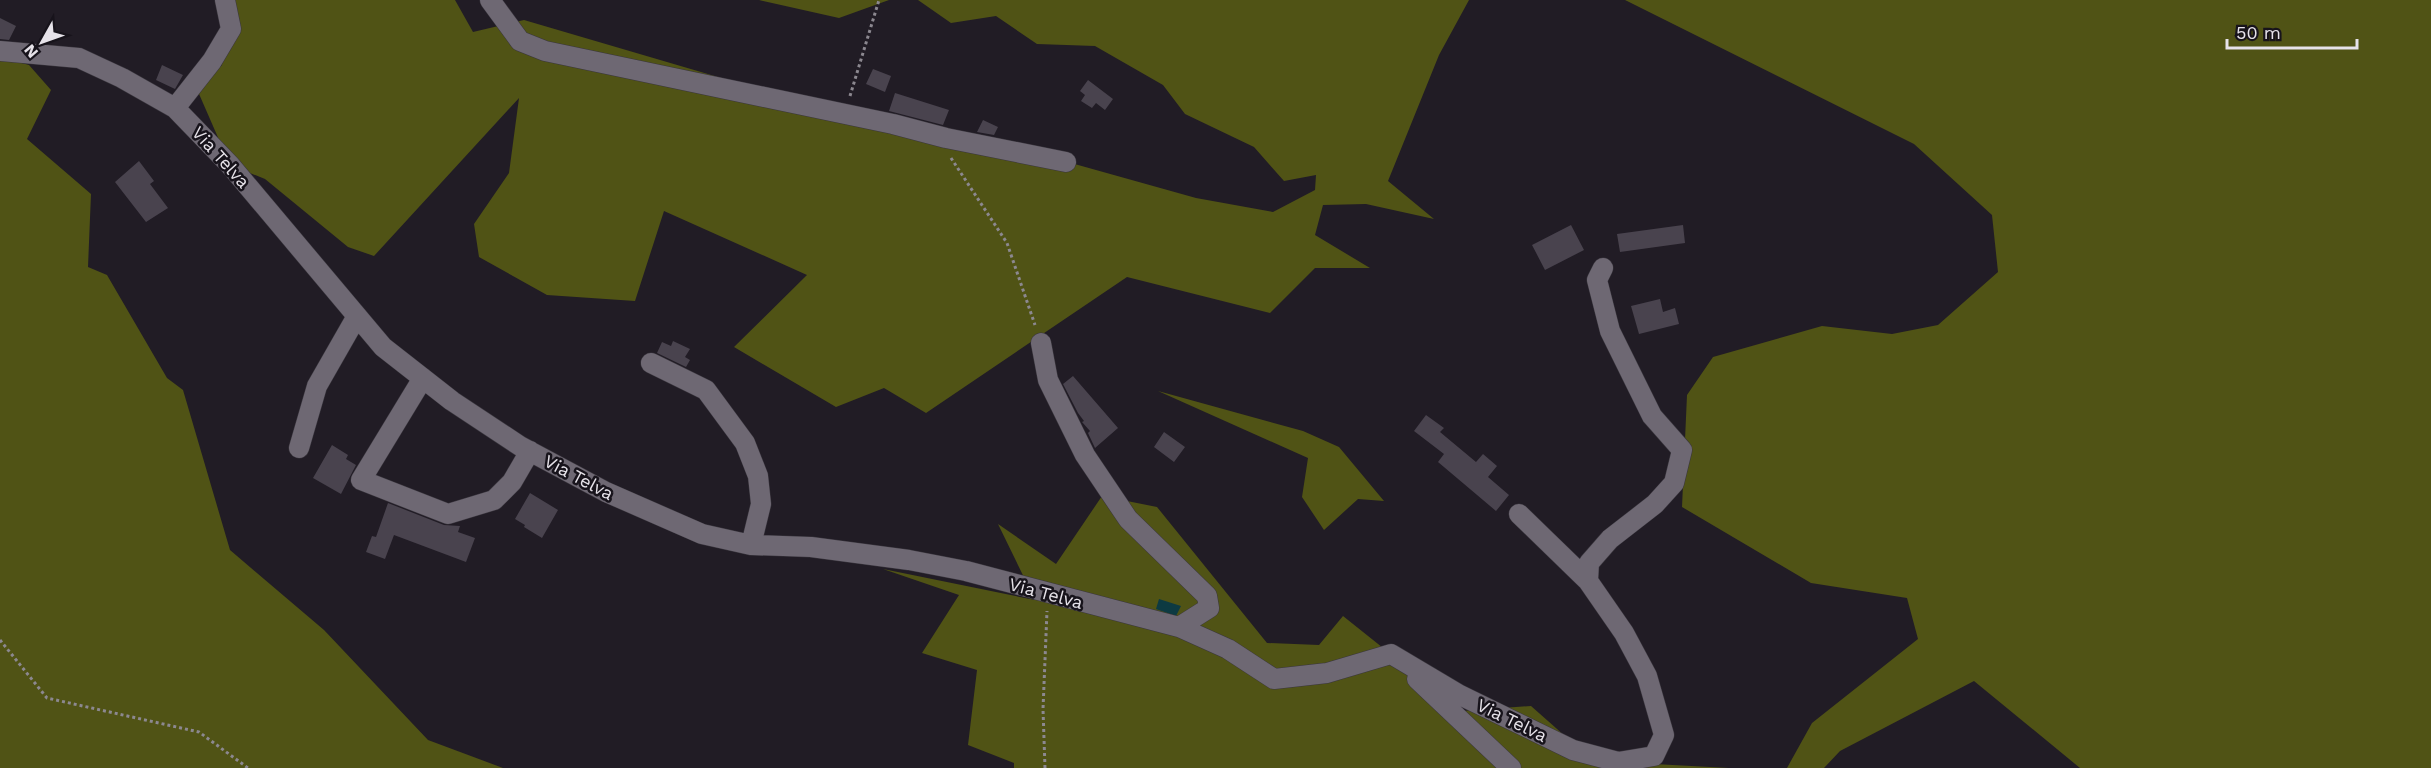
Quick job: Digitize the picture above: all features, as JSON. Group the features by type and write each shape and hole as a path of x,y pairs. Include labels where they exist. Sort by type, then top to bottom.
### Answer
{"street":[{"path":"175,108 212,61 231,29 225,0"},
{"path":"490,0 520,41 545,51 1066,162"},
{"name":"Via Telva","path":"0,51 79,58 122,78 175,108 230,165 383,347 452,401 530,451 606,492 702,534 751,544 811,547 909,560 966,572 1179,627 1228,649 1274,679 1327,674 1391,654 1460,695 1573,750 1618,762 1654,756 1664,735 1647,676 1624,633 1588,581"},
{"path":"1588,581 1589,563 1610,539 1655,504 1674,483 1682,450 1652,416 1610,331 1597,280 1603,268"},
{"path":"299,448 317,386 357,316"},
{"path":"1041,343 1048,380 1084,455 1128,519 1207,596 1209,608 1179,627"},
{"path":"651,363 706,390 745,443 758,476 760,504 751,544"},
{"path":"423,378 361,480 448,514 494,500 512,482 530,451"},
{"path":"1519,514 1588,581"},
{"path":"1391,654 1511,768"}],"path":[{"path":"844,114 879,0"},
{"path":"946,138 944,148 1007,243 1041,343"},
{"path":"1045,768 1043,709 1048,593"},
{"path":"0,640 47,698 199,732 248,768"}],"shaded area":[{"path":"223,0 455,0 473,32 524,20 844,114 1021,149 1196,198 1273,212 1315,190 1316,175 1284,181 1254,147 1185,114 1163,85 1095,46 1037,44 996,16 951,23 918,0 1469,0 1439,55 1388,181 1434,219 1366,204 1323,205 1315,235 1370,268 1315,268 1270,313 1127,277 926,413 884,388 836,407 734,347 807,275 664,211 635,301 547,295 479,257 474,224 509,173 519,98 374,256 348,247 265,179 230,165 196,87 222,65"},
{"path":"759,0 889,0 839,18"},
{"path":"1625,0 2431,0 2431,768 2080,768 1974,681 1840,751 1824,768 1787,768 1812,723 1918,639 1907,598 1811,583 1682,507 1687,395 1713,357 1822,326 1892,334 1938,325 1998,272 1992,215 1914,144"},
{"path":"0,57 29,65 51,90 27,139 91,194 88,267 107,275 167,378 183,390 230,550 324,630 428,740 503,768 0,768"},
{"path":"1158,391 1303,431 1339,447 1384,501 1358,499 1324,530 1302,497 1308,458"},
{"path":"1102,496 1157,507 1267,643 1319,645 1343,616 1462,711 1531,706 1565,736 1579,760 1729,768 1014,768 1014,763 968,745 977,670 922,653 959,595 883,569 1035,600 998,524 1056,564"}],"water":[{"path":"1159,599 1181,606 1176,616 1156,609"}],"building":[{"path":"0,18 16,26 9,40 0,39"},
{"path":"162,65 183,75 175,89 156,80"},
{"path":"873,69 891,76 885,92 866,84"},
{"path":"1088,80 1113,99 1105,110 1096,103 1092,108 1081,101 1085,95 1080,91"},
{"path":"895,93 949,110 943,125 889,111"},
{"path":"983,120 998,127 994,135 977,132"},
{"path":"139,161 154,181 150,184 168,208 146,222 115,182"},
{"path":"1571,225 1584,250 1545,270 1532,245"},
{"path":"1683,225 1685,243 1620,252 1617,234"},
{"path":"1660,299 1663,312 1675,308 1679,324 1639,334 1631,306"},
{"path":"673,341 690,349 685,357 690,360 686,367 657,353 662,342 671,346"},
{"path":"1073,376 1118,428 1095,448 1088,433 1090,431 1082,422 1084,421 1063,384"},
{"path":"1426,415 1444,428 1440,432 1476,462 1483,454 1497,466 1488,477 1509,495 1496,511 1438,462 1444,454 1414,431"},
{"path":"1164,432 1185,447 1174,462 1154,447"},
{"path":"332,445 348,455 346,459 356,465 341,494 313,478"},
{"path":"530,493 558,510 542,538 515,519"},
{"path":"388,503 444,525 460,526 458,532 475,538 466,562 394,535 385,559 366,552 372,536 376,537"}]}
